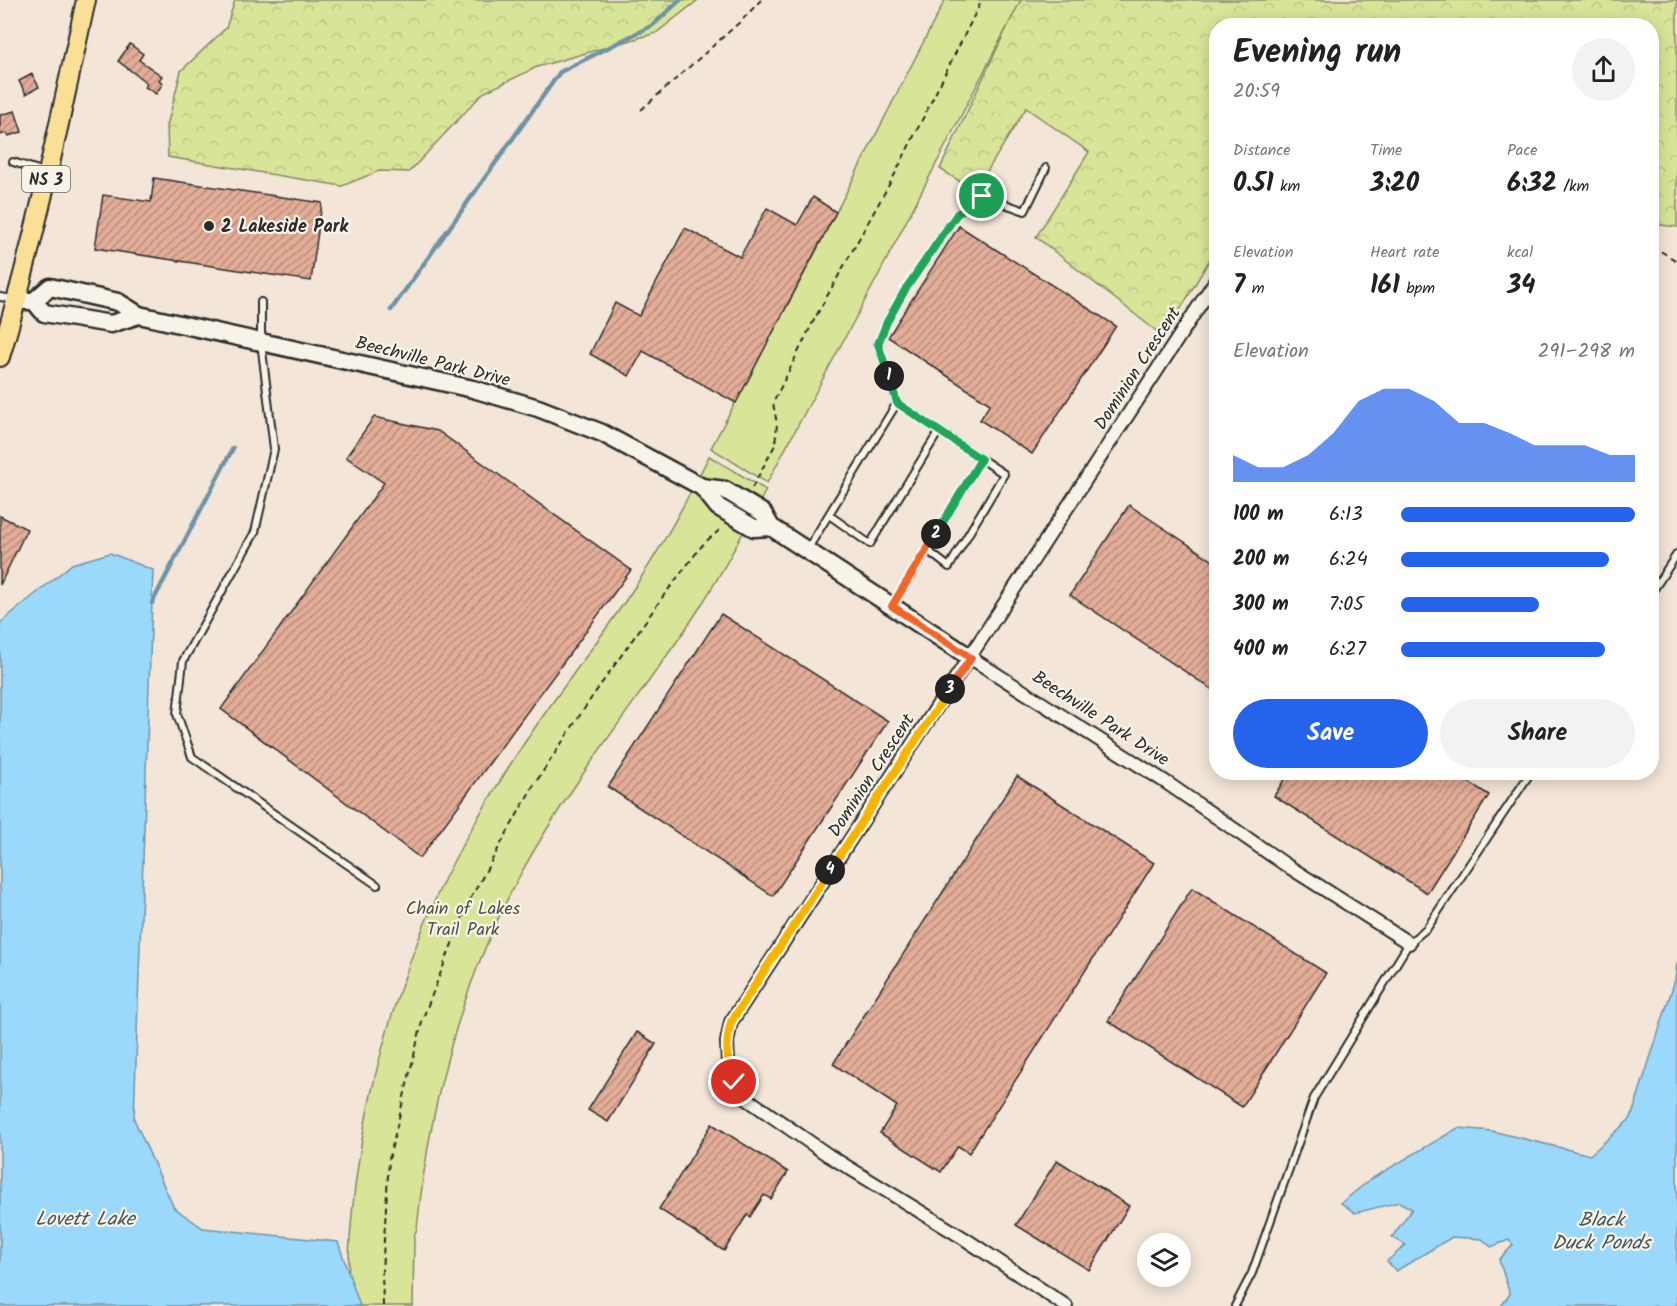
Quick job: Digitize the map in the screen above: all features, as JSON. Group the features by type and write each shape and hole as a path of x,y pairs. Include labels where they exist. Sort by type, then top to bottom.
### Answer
{"main road":[{"name":"NS 3","path":"0,357 17,299 48,173 87,0"}],"street":[{"name":"Beechville Park Drive","path":"17,299 50,287 118,302 139,315 473,389 538,408 602,432 702,487 725,490 763,513 771,527 1167,783 1286,865 1409,943"},
{"name":"Dominion Crescent","path":"1066,1306 965,1239 828,1155 743,1096 730,1071 727,1042 731,1022 1209,291"},
{"name":"Beechville Park Drive","path":"17,299 44,313 111,324 139,315"},
{"name":"Beechville Park Drive","path":"702,487 717,507 754,528 771,527"}],"lane":[{"path":"14,162 48,173"},
{"path":"927,550 950,567 1004,474 897,403 878,344 905,290 957,214 982,196 1025,211 1046,168"},
{"path":"261,302 261,342 274,449 255,532 183,661 177,714 192,757 377,885"},
{"path":"806,550 897,403"},
{"path":"829,515 870,544 939,431"},
{"path":"892,606 981,459"},
{"path":"1659,581 1677,554"},
{"path":"1234,1306 1252,1273 1314,1098 1409,943 1427,928 1527,780"}],"path":[{"path":"641,110 741,21 761,0"},
{"path":"744,501 775,445 777,424 773,403 815,318 895,174 982,0"},
{"path":"1659,250 1677,261"},
{"path":"383,1306 382,1272 389,1159 423,1018 468,903 532,788 592,697 704,543 735,516"}],"green space":[{"path":"235,0 698,0 656,33 537,67 483,93 409,172 379,171 342,186 168,157 167,126 181,71 226,28"},
{"path":"945,0 1021,0 878,276 767,483 711,448 809,265"},
{"path":"1020,0 1677,0 1677,227 1659,225 1659,18 1209,18 1209,261 1164,337 1036,237 1089,152 1026,108 975,191 940,169"},
{"name":"Chain of Lakes Trail Park","path":"709,456 766,490 700,608 559,810 520,875 499,916 465,1002 439,1092 414,1236 413,1306 348,1306 353,1200 361,1147 384,1043 417,942 438,893 481,812 541,718 650,564"}],"water":[{"name":"Lovett Lake","path":"110,553 153,570 134,1119 174,1208 203,1228 338,1242 360,1306 0,1306 0,623 72,564"},
{"name":"Black Duck Ponds","path":"1677,963 1677,1306 1501,1306 1510,1294 1499,1260 1513,1245 1509,1240 1491,1247 1482,1239 1452,1237 1396,1271 1387,1261 1406,1245 1392,1237 1412,1209 1399,1202 1355,1213 1341,1203 1371,1179 1458,1128 1492,1131 1590,1155 1631,1118 1675,980"}],"building":[{"path":"130,44 143,54 139,60 162,76 159,80 163,83 156,94 145,87 147,83 118,61"},
{"path":"32,74 39,87 26,94 19,81"},
{"path":"15,111 22,132 8,136 7,133 0,135 0,115"},
{"name":"2 Lakeside Park","path":"154,178 322,203 311,281 95,248 103,195 151,202"},
{"path":"813,197 836,212 736,403 643,351 629,376 590,354 615,303 639,316 685,228 740,257 767,208 797,225"},
{"path":"959,226 1116,326 1032,454 980,420 990,404 888,337"},
{"path":"374,417 438,431 631,570 420,858 221,709 384,483 346,457"},
{"path":"1129,505 1209,558 1209,687 1070,595"},
{"path":"0,516 27,529 0,585"},
{"path":"721,614 888,721 773,896 608,787"},
{"path":"1017,776 1154,863 969,1153 958,1146 941,1172 880,1133 897,1106 833,1064"},
{"path":"1284,780 1466,780 1489,795 1427,893 1274,796"},
{"path":"1192,888 1326,973 1242,1107 1108,1021"},
{"path":"637,1032 656,1044 608,1122 588,1110"},
{"path":"712,1124 788,1172 771,1199 764,1195 750,1217 747,1215 724,1251 659,1209"},
{"path":"1057,1160 1129,1206 1089,1270 1016,1225"}],"waterway":[{"path":"391,310 560,72 653,25 680,0"},
{"path":"152,603 233,448"}],"place":[{"name":"2 Lakeside Park","path":"209,226"}],"route":[{"path":"734,1082 727,1054 731,1022 971,658 892,606 981,459 897,403 878,344 905,290 957,214 982,196"}]}
